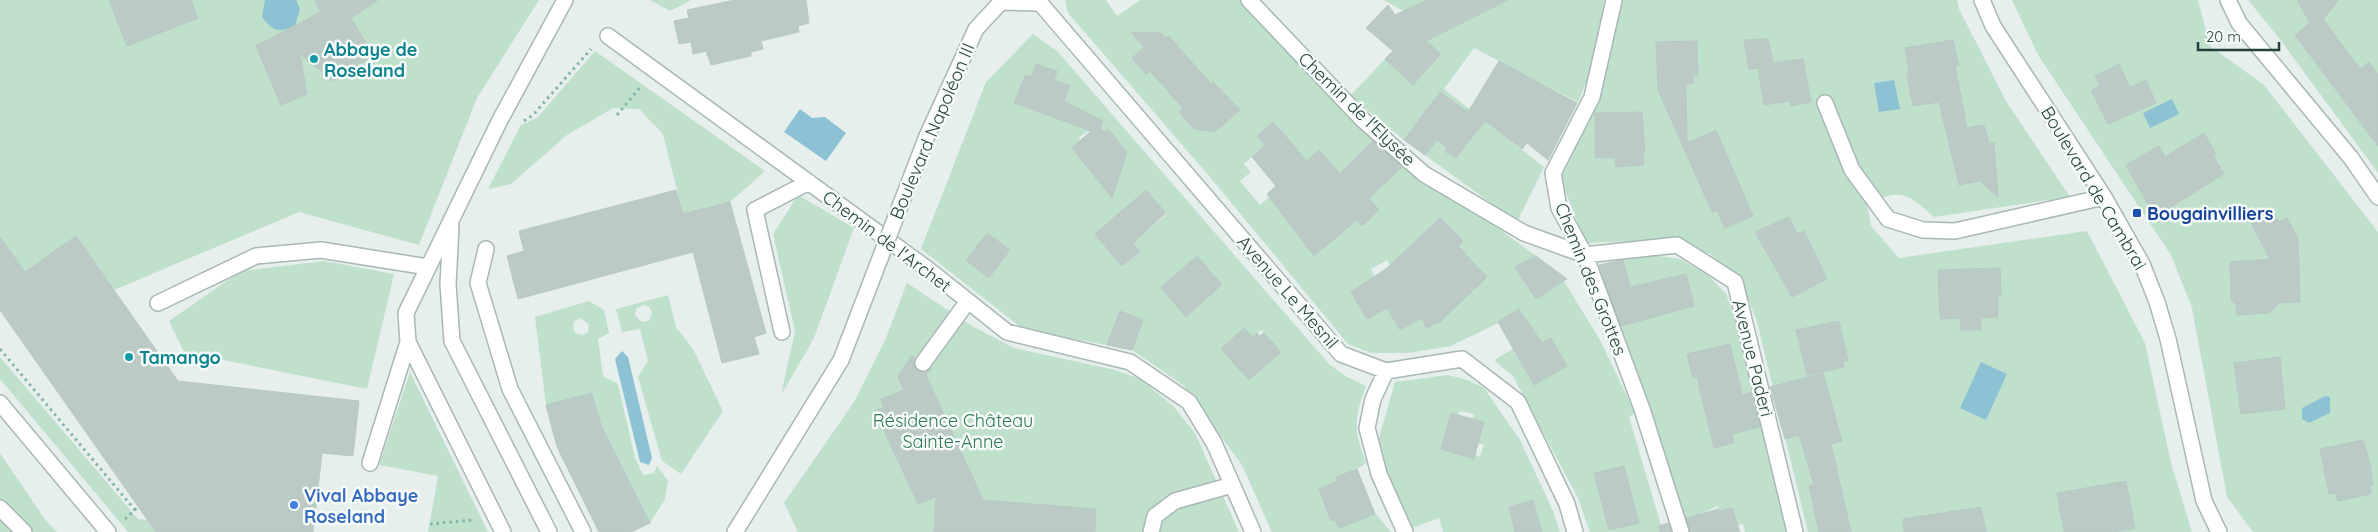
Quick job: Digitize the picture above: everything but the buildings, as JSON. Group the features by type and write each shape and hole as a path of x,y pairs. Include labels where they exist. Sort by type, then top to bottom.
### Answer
{"street":[{"path":"370,463 408,342 406,313 500,120 565,0"},
{"name":"Chemin de l'Elysée","path":"1249,0 1363,120 1424,174 1524,233 1585,255"},
{"name":"Chemin des Grottes","path":"1614,0 1592,97 1553,173 1559,208 1585,255 1642,409 1681,532"},
{"name":"Boulevard de Cambrai","path":"1982,0 1993,26 2104,198 2142,264 2157,302 2204,501 2219,532"},
{"path":"2228,0 2239,23 2351,158 2378,197"},
{"name":"Boulevard Napoléon III","path":"735,532 841,360 927,136 976,29 1001,2"},
{"name":"Avenue Le Mesnil","path":"1001,2 1040,3 1341,354 1386,371 1462,359 1518,402 1567,504 1575,532"},
{"name":"Chemin de l'Archet","path":"608,36 809,182 1007,332 1130,362 1189,402 1214,443 1253,532"},
{"path":"1825,104 1852,170 1888,219 1923,230 1955,231 2104,198"},
{"path":"782,332 755,210 809,182"},
{"path":"451,220 448,284 452,341 549,532"},
{"name":"Avenue Paderi","path":"1585,255 1677,245 1735,282 1795,532"},
{"path":"486,249 478,283 510,389 584,532"},
{"path":"158,303 256,256 321,250 428,267"},
{"path":"924,363 968,302"},
{"path":"408,342 503,532"},
{"path":"1386,371 1373,399 1367,428 1379,474 1404,532"},
{"path":"0,403 108,532"},
{"path":"1151,532 1155,516 1175,501 1232,485"},
{"path":"0,508 24,532"}],"path":[{"path":"500,120 515,128 533,115 594,46 608,36"},
{"path":"617,115 655,70"},
{"path":"0,349 135,510"},
{"path":"430,524 496,518"}],"green space":[{"path":"0,0 539,0 477,98 419,245 299,212 114,290 25,272 0,259"},
{"path":"650,0 691,0 670,11"},
{"path":"1065,0 1106,0 1117,16 1140,0 1242,0 1339,106 1377,138 1358,157 1382,157 1390,149 1536,256 1516,268 1536,299 1564,281 1600,340 1635,413 1629,417 1663,532 1590,532 1578,498 1513,376 1494,360 1513,349 1498,323 1451,346 1408,353 1371,353 1348,344 1210,177 1068,13","holes":["1157,33 1166,38 1170,37 1191,61 1150,71 1132,58 1144,47 1137,39","1215,82 1235,105 1232,108 1237,113 1215,132 1206,131 1200,123 1193,128 1179,112","1260,150 1287,182 1260,205 1240,181 1251,172 1244,164","1334,191 1362,225 1357,220 1314,255","1387,260 1397,275 1415,322 1400,330 1387,308 1367,319 1351,292 1375,277 1371,269","1551,338 1567,366 1534,385 1518,357","1624,466 1639,523 1610,530 1595,474"]},
{"path":"1384,0 1604,0 1597,56 1578,102 1474,48 1444,89 1544,167 1517,222 1404,140 1350,96 1421,21","holes":["1414,29 1441,55 1413,85 1386,59","1453,101 1483,124 1458,156 1428,133"]},
{"path":"1622,0 1957,0 1959,9 2006,101 2070,197 1934,217 1910,198 1896,195 1888,196 1867,205 1871,226 1899,258 2087,231 2145,343 2171,463 2192,532 1808,532 1757,322 1742,282 1710,254 1666,240 1585,243 1559,174 1605,79"},
{"path":"2012,0 2198,0 2210,46 2264,85 2378,232 2378,532 2253,532 2227,497 2192,308 2171,255 2038,55"},
{"path":"2248,0 2378,0 2378,173 2279,38"},
{"path":"1033,34 1058,52 1329,364 1347,377 1366,386 1357,416 1357,432 1366,463 1357,469 1375,513 1391,532 1272,532 1242,465 1183,385 1132,350 1023,329 921,249 986,82","holes":["1036,64 1049,68 1046,78 1069,86 1060,120 1014,103 1024,76 1031,77","1098,125 1104,132 1108,130 1127,152 1125,160 1104,178 1072,148 1080,141 1079,137","1146,190 1167,214 1133,243 1140,251 1122,265 1095,234","987,233 1010,250 989,278 967,259","1197,256 1222,286 1186,317 1162,287","1261,330 1281,352 1249,380 1237,367 1245,358 1253,339"]},
{"path":"595,51 765,171 730,202 683,214 663,134 639,109 613,108 567,135 511,184 488,189 521,125 537,118"},
{"path":"798,195 854,228 814,338 781,395 795,331 773,234"},
{"path":"1652,255 1680,259 1708,275 1726,294 1741,332 1789,532 1745,532 1743,524 1738,525 1732,508 1719,511 1718,506 1695,516 1700,532 1687,532 1650,407 1593,266","holes":["1686,274 1694,306 1633,287","1704,407 1751,429 1732,434 1734,443 1714,448"]},
{"path":"324,261 394,274 367,389 184,352 169,321 241,271"},
{"name":"Résidence Château Sainte-Anne","path":"907,283 972,326 1014,348 1115,370 1140,379 1173,406 1195,433 1239,532 798,532 784,503 854,402 886,338"},
{"path":"668,295 676,327 693,349 723,411 681,474 662,461 638,377 648,361 640,329 622,332 616,309","holes":["643,305 649,307 652,312 650,320 640,321 635,315 636,309"]},
{"path":"589,301 604,310 609,333 598,339 603,376 618,384 635,458 643,475 654,473 657,466 668,481 665,499 650,523 601,425 593,393 546,405 535,317","holes":["580,318 589,324 588,332 583,335 575,333 573,328 574,322"]},
{"path":"0,357 138,519 147,520 156,532 128,532 0,379"},
{"path":"410,372 488,532 428,532 438,476 379,465"},
{"path":"1448,375 1467,380 1484,388 1520,440 1553,511 1560,532 1542,532 1533,501 1509,507 1515,532 1443,532 1439,518 1409,529 1377,445 1395,382","holes":["1460,411 1474,414 1473,419 1484,422 1478,443 1484,445 1480,456 1475,455 1473,458 1441,449 1451,413 1458,415"]},
{"path":"0,453 46,521 57,532 0,532"}],"water":[{"path":"265,0 296,0 300,9 295,26 280,30 269,25 262,17"},
{"path":"1894,80 1900,109 1879,112 1874,83"},
{"path":"2172,99 2179,114 2150,128 2143,113"},
{"path":"800,109 812,118 825,117 846,133 826,161 784,132"},
{"path":"622,351 628,357 652,458 649,465 640,462 615,359"},
{"path":"1981,362 2007,374 1986,420 1960,408"},
{"path":"2325,396 2330,397 2330,413 2309,423 2302,419 2302,408"}],"place":[{"name":"Abbaye de Roseland","path":"314,59"},
{"name":"Bougainvilliers","path":"2137,213"},
{"name":"Tamango","path":"129,357"},
{"name":"Vival Abbaye Roseland","path":"294,505"}]}
